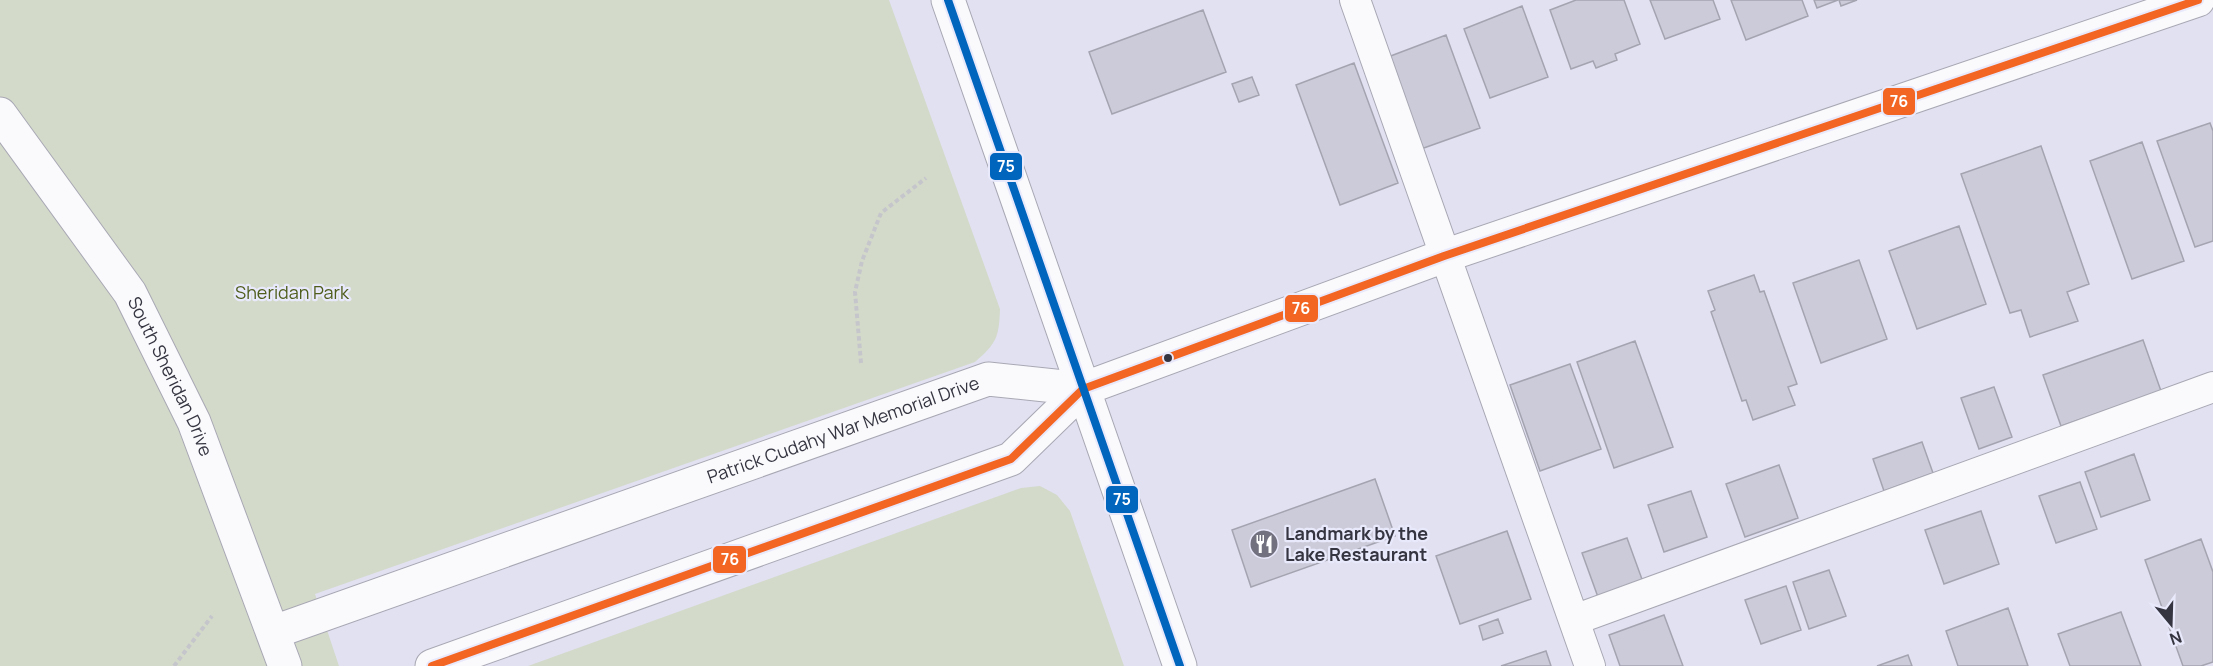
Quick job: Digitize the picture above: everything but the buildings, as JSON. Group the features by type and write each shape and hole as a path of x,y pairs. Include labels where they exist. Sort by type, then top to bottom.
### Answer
{"street":[{"path":"948,0 1180,666"},
{"path":"432,666 1011,459 1083,389 1444,256 2198,0"},
{"name":"South Sheridan Drive","path":"0,114 130,293 194,422 285,666"},
{"name":"Patrick Cudahy War Memorial Drive","path":"274,632 988,379 1083,389"}],"lane":[{"path":"1355,0 1590,666"},
{"path":"1574,620 2213,387"}],"path":[{"path":"861,363 855,292 862,261 881,213 926,178"},
{"path":"174,666 212,616"}],"green space":[{"name":"Sheridan Park","path":"0,0 889,0 1000,309 999,326 995,339 988,350 975,362 315,594 339,666 0,666"},
{"path":"1040,486 1057,495 1070,511 1124,666 528,666 1021,488"}],"transit line":[{"name":"75","path":"948,0 1180,666"},
{"name":"76","path":"432,666 1011,459 1083,389 1444,256 2198,0"}],"place":[{"name":"Landmark by the Lake Restaurant","path":"1264,544"}]}
